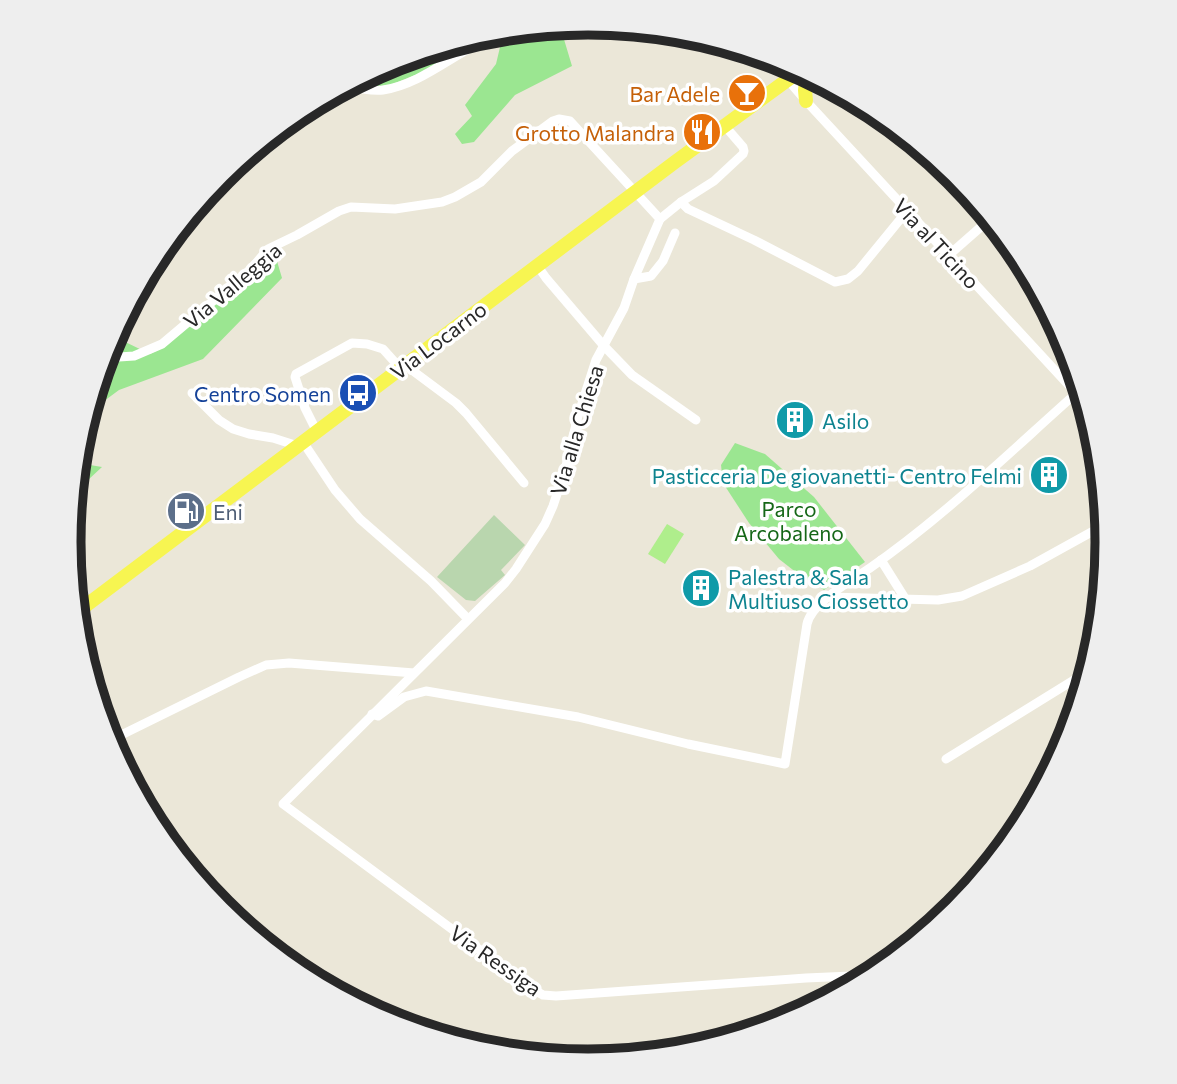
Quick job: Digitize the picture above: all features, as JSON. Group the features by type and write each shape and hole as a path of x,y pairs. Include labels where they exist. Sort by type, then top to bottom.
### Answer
{"main road":[{"name":"Via Locarno","path":"86,606 634,192 791,78"},
{"path":"806,84 806,101"}],"street":[{"path":"360,89 374,91 394,87 429,72 468,50"},
{"name":"Via al Ticino","path":"788,80 907,211 1070,381"},
{"name":"Via Valleggia","path":"116,357 134,356 162,344 251,269 268,249 351,207 405,208 455,197 481,181 512,151 556,120 566,120 574,125 634,192"},
{"path":"634,192 660,219 715,181 744,153 743,147 724,125"},
{"path":"681,202 688,209 830,280 839,282 858,271 907,211"},
{"name":"Via alla Chiesa","path":"283,804 511,576 545,524 562,481 578,415 596,360 624,308 660,219"},
{"path":"949,255 984,224"},
{"path":"634,279 652,276 663,261 676,233"},
{"path":"537,265 604,346 639,381 696,421"},
{"path":"317,432 305,408 296,374 352,343 367,344 383,349 403,367 456,403 524,483"},
{"path":"192,393 219,420 233,429 301,444 360,519 431,581 468,619"},
{"path":"372,714 376,717 381,715 404,697 426,691 578,717 785,764 808,618 812,611 972,488 1074,396"},
{"path":"828,597 938,600 962,596 1030,566 1095,530"},
{"path":"881,560 906,600"},
{"path":"120,736 266,665 289,663 414,673"},
{"path":"946,759 1076,678"},
{"name":"Via Ressiga","path":"283,804 543,995 850,976"}],"green space":[{"path":"563,36 572,66 515,95 474,142 462,144 455,134 472,116 465,105 496,64 501,43"},
{"path":"452,54 428,70 390,85 366,86"},
{"path":"274,251 282,278 203,359 119,390 101,403 123,341 150,354 164,347"},
{"name":"Parco Arcobaleno","path":"735,443 765,454 814,497 865,562 824,590 779,559 749,523 723,483 721,465"},
{"path":"88,465 102,467 85,482"},
{"path":"494,515 525,545 501,570 505,575 475,601 466,600 437,577"},
{"path":"667,524 684,534 665,564 648,554"}],"place":[{"name":"Bar Adele","path":"747,93"},
{"name":"Grotto Malandra","path":"702,132"},
{"name":"Centro Somen","path":"358,393"},
{"name":"Asilo","path":"795,420"},
{"name":"Pasticceria De giovanetti- Centro Felmi","path":"1049,475"},
{"name":"Eni","path":"186,511"},
{"name":"Palestra & Sala Multiuso Ciossetto","path":"701,588"}]}
